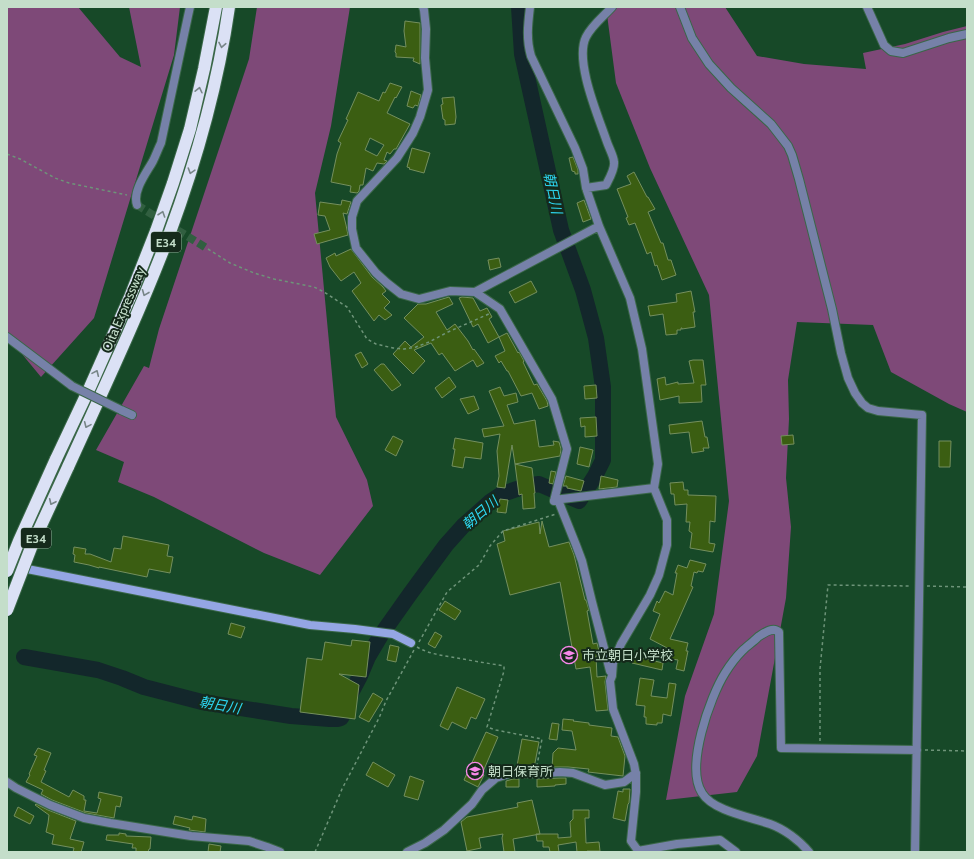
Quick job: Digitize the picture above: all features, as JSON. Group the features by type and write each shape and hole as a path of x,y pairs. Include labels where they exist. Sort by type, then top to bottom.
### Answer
{"highway":[{"name":"Oita Expressway","path":"7,571 19,541 130,297 156,231 190,129 216,7"},
{"name":"Oita Expressway","path":"7,610 32,545 142,301 186,188 215,80 229,7"}],"street":[{"path":"137,201 139,187 154,160 161,143 190,7"},
{"path":"423,7 426,29 425,58 428,90 420,117 413,133 396,158 357,201 352,217 352,229 356,248 376,273 402,294 419,299 450,291 475,292 599,226"},
{"path":"530,7 527,25 528,46 531,56 575,148 583,169 586,188 599,226 630,298 642,349 658,464 654,488 667,520 667,545 658,575 650,595 621,644 613,663 610,681 613,709 636,773 636,792 631,840 639,852 677,844 720,840 736,852"},
{"path":"586,188 606,185 611,177 614,163 590,90 583,64 582,53 585,38 591,28 612,7"},
{"path":"680,7 692,38 709,64 732,88 772,124 790,151 799,179 832,309 841,353 848,378 855,393 862,403 868,408 878,411 922,415 915,852"},
{"path":"867,7 884,45 891,51 903,53 949,38 967,34"},
{"path":"475,292 500,309 552,399 567,449 554,501 654,488"},
{"path":"7,337 72,386 132,415"},
{"path":"558,500 582,561 612,676"},
{"path":"7,564 310,625 393,634 413,644"},
{"path":"809,852 794,838 771,824 715,805 702,794 698,786 695,766 697,751 712,698 725,673 741,651 770,630 776,629 779,632 781,748 916,750"},
{"path":"407,852 425,843 444,830 472,804 482,790 496,778 512,773 536,774 560,772 574,773 605,785 624,782 636,773"},
{"path":"7,782 50,805 84,818 190,836 249,842 280,852"}],"path":[{"path":"7,154 20,159 55,178 137,201"},
{"path":"208,249 230,263 254,273 274,279 314,287 324,292 347,307 368,339 376,344 393,348 404,349 416,347 500,309"},
{"path":"315,852 342,789 379,718 413,644 447,592 479,565 490,546 502,531 563,511"},
{"path":"820,749 820,669 828,584 967,587"},
{"path":"413,644 435,654 504,666 504,671 487,727 542,739 536,774"},
{"path":"916,750 967,751"}],"shaded area":[{"path":"7,7 78,7 120,57 141,67 129,7 180,7 174,55 94,318 41,377 7,336"},
{"path":"257,7 350,7 331,126 315,193 336,417 367,480 373,506 320,575 264,553 154,497 118,482 124,462 96,450 144,366 149,368 159,329 249,59"},
{"path":"606,7 725,7 757,56 804,64 866,69 863,53 905,44 967,26 967,412 949,404 891,372 873,325 797,322 788,380 789,419 786,478 791,527 786,598 757,756 737,792 666,800 685,696 714,614 729,501 709,295 650,168 616,83"}],"building":[{"path":"405,21 420,23 420,64 413,61 414,58 396,57 396,45 406,47 404,31"},
{"path":"390,83 402,87 387,113 410,124 396,149 394,149 390,154 387,152 384,160 387,161 384,164 377,163 373,171 366,168 363,185 360,185 359,191 357,193 350,192 351,186 331,182 341,143 338,141 348,120 346,119 358,92 379,101 383,92 385,93","holes":["370,138 384,145 377,156 365,150"]},
{"path":"411,91 421,95 418,106 415,105 413,108 407,106"},
{"path":"454,97 456,117 455,124 445,125 441,105 443,104 442,98"},
{"path":"412,148 430,153 424,173 409,169 410,168 407,167"},
{"path":"573,157 578,174 575,174 575,172 572,171 569,158"},
{"path":"634,172 655,209 648,212 661,243 663,243 668,260 671,260 676,275 662,280 657,265 655,266 651,252 647,254 635,223 629,225 626,218 628,217 617,189 631,184 627,176"},
{"path":"342,200 351,202 347,214 343,213 348,235 317,244 314,234 330,230 325,216 318,215 320,202 341,205"},
{"path":"584,200 591,219 583,222 577,203"},
{"path":"351,249 372,277 386,291 382,294 390,302 384,308 392,315 385,320 379,315 374,321 352,291 361,283 354,272 341,281 330,267 326,258 335,253 336,256"},
{"path":"499,258 501,267 490,270 488,260"},
{"path":"531,281 537,292 515,303 509,292"},
{"path":"691,291 695,312 693,312 695,327 681,328 681,330 677,330 677,334 666,335 663,314 650,316 648,306 677,302 676,294"},
{"path":"449,297 453,304 436,312 447,330 455,324 484,363 477,367 473,360 455,371 442,353 439,355 431,343 414,350 425,361 413,374 393,354 405,341 411,347 424,337 404,318 418,304 426,304"},
{"path":"459,298 473,298 480,311 487,308 492,317 489,319 499,337 488,343 478,324 473,327"},
{"path":"507,333 524,361 523,362 534,385 537,384 547,401 548,406 539,409 532,393 521,396 508,371 501,361 499,363 495,356 505,351 499,337"},
{"path":"361,352 368,364 362,368 355,355"},
{"path":"703,360 706,385 701,385 702,402 679,403 679,396 660,400 657,379 665,377 666,385 678,382 678,384 694,383 689,361"},
{"path":"381,364 384,364 401,385 392,391 374,370"},
{"path":"449,377 456,387 442,398 435,388"},
{"path":"596,385 597,398 585,399 584,386"},
{"path":"500,387 504,396 516,393 518,402 507,405 514,424 535,420 539,447 554,445 553,441 559,442 561,449 560,456 515,464 512,445 505,488 497,487 499,476 497,451 500,434 484,437 482,429 504,426 489,391"},
{"path":"474,396 479,409 468,414 460,399"},
{"path":"596,417 597,436 585,437 585,426 581,427 580,418"},
{"path":"702,421 709,448 703,448 704,451 692,453 689,432 670,434 669,425"},
{"path":"793,435 794,444 782,445 781,436"},
{"path":"393,436 403,441 396,456 385,450"},
{"path":"455,438 483,443 481,459 465,457 463,468 452,466"},
{"path":"939,441 951,441 950,467 939,467"},
{"path":"580,447 593,450 589,467 577,464"},
{"path":"515,464 532,468 535,508 523,509 522,494 519,495"},
{"path":"551,471 556,472 553,484 549,483"},
{"path":"566,476 584,481 581,491 563,486"},
{"path":"601,476 618,480 617,487 599,489"},
{"path":"683,482 684,490 688,490 688,495 716,496 715,522 710,521 709,543 715,544 713,552 690,548 692,533 689,531 690,522 686,522 687,504 675,505 674,494 671,494 670,483"},
{"path":"500,499 508,500 506,513 497,512"},
{"path":"542,521 549,547 569,542 574,555 585,600 589,610 587,611 593,644 597,643 600,655 596,656 597,677 606,676 605,682 608,710 596,711 590,667 576,669 560,582 510,595 497,544 505,541 503,531 539,522 540,534"},
{"path":"123,536 169,545 167,556 173,557 170,573 149,569 147,577 74,562 74,547 86,549 85,554 90,554 111,562 114,548 121,549"},
{"path":"690,560 706,564 703,572 694,572 691,586 693,587 670,639 688,643 684,671 676,669 678,660 671,659 673,651 650,639 660,614 653,611 657,601 659,603 665,591 673,595 677,573 675,573 678,565 687,568"},
{"path":"445,601 461,611 455,620 439,610"},
{"path":"231,623 245,627 241,638 228,634"},
{"path":"435,632 442,636 435,648 428,644"},
{"path":"352,640 370,642 366,677 339,674 359,685 355,719 300,712 307,658 322,660 325,642 351,646"},
{"path":"390,645 399,647 396,662 387,660"},
{"path":"634,656 663,663 662,670 632,663"},
{"path":"640,678 654,680 651,696 667,698 669,683 676,684 671,716 663,714 662,723 657,723 657,725 646,724 646,717 644,717 645,706 636,705"},
{"path":"457,687 485,699 476,719 471,717 466,729 452,722 448,730 440,726"},
{"path":"373,693 383,699 369,722 359,717"},
{"path":"563,719 589,723 589,725 612,728 611,736 618,737 625,756 623,776 588,772 589,769 552,767 553,753 558,748 576,750 572,731 562,730"},
{"path":"552,723 559,724 557,740 549,739"},
{"path":"486,732 498,737 478,787 464,780"},
{"path":"522,739 539,742 534,768 517,766"},
{"path":"38,748 51,753 41,782 69,797 73,790 84,796 84,800 86,800 84,811 97,813 101,799 98,798 99,792 122,797 120,807 116,806 114,818 86,813 52,800 41,794 43,790 26,782 37,756 34,755"},
{"path":"373,762 395,775 388,787 366,775"},
{"path":"410,776 424,781 418,800 404,796"},
{"path":"566,778 566,784 537,787 537,779"},
{"path":"519,779 519,787 506,787 506,781"},
{"path":"623,789 630,789 625,821 613,818 618,791 623,792"},
{"path":"532,800 540,834 513,839 515,852 504,852 502,838 503,834 479,838 481,848 467,851 461,822 467,817 518,807 517,803"},
{"path":"36,804 76,821 70,839 84,842 81,852 73,852 74,848 52,844 54,835 46,832 49,815 35,805"},
{"path":"18,807 34,816 30,824 14,816"},
{"path":"573,810 589,810 589,818 585,818 586,843 599,842 600,851 577,852 576,842 558,845 559,852 550,852 549,847 543,847 543,841 537,841 536,834 558,834 558,838 571,837 570,822 573,819"},
{"path":"175,816 192,820 193,816 206,819 205,832 189,830 190,828 173,824"},
{"path":"119,833 126,834 126,836 151,837 150,849 148,852 136,852 136,848 132,848 133,844 106,840 107,835 119,835"},
{"path":"209,844 221,846 220,852 208,852"}],"waterway":[{"name":"朝日川","path":"24,657 98,670 144,687 202,702 291,716 338,719 341,718 347,707 351,693 368,657 381,635 446,545 463,526 490,502 502,494 526,486 539,484 579,501 603,460 603,387 596,338 583,290 561,230 522,54 519,7"}],"tunnel":[{"path":"137,205 208,249"}],"place":[{"name":"市立朝日小学校","path":"569,655"},
{"name":"朝日保育所","path":"475,771"}]}
